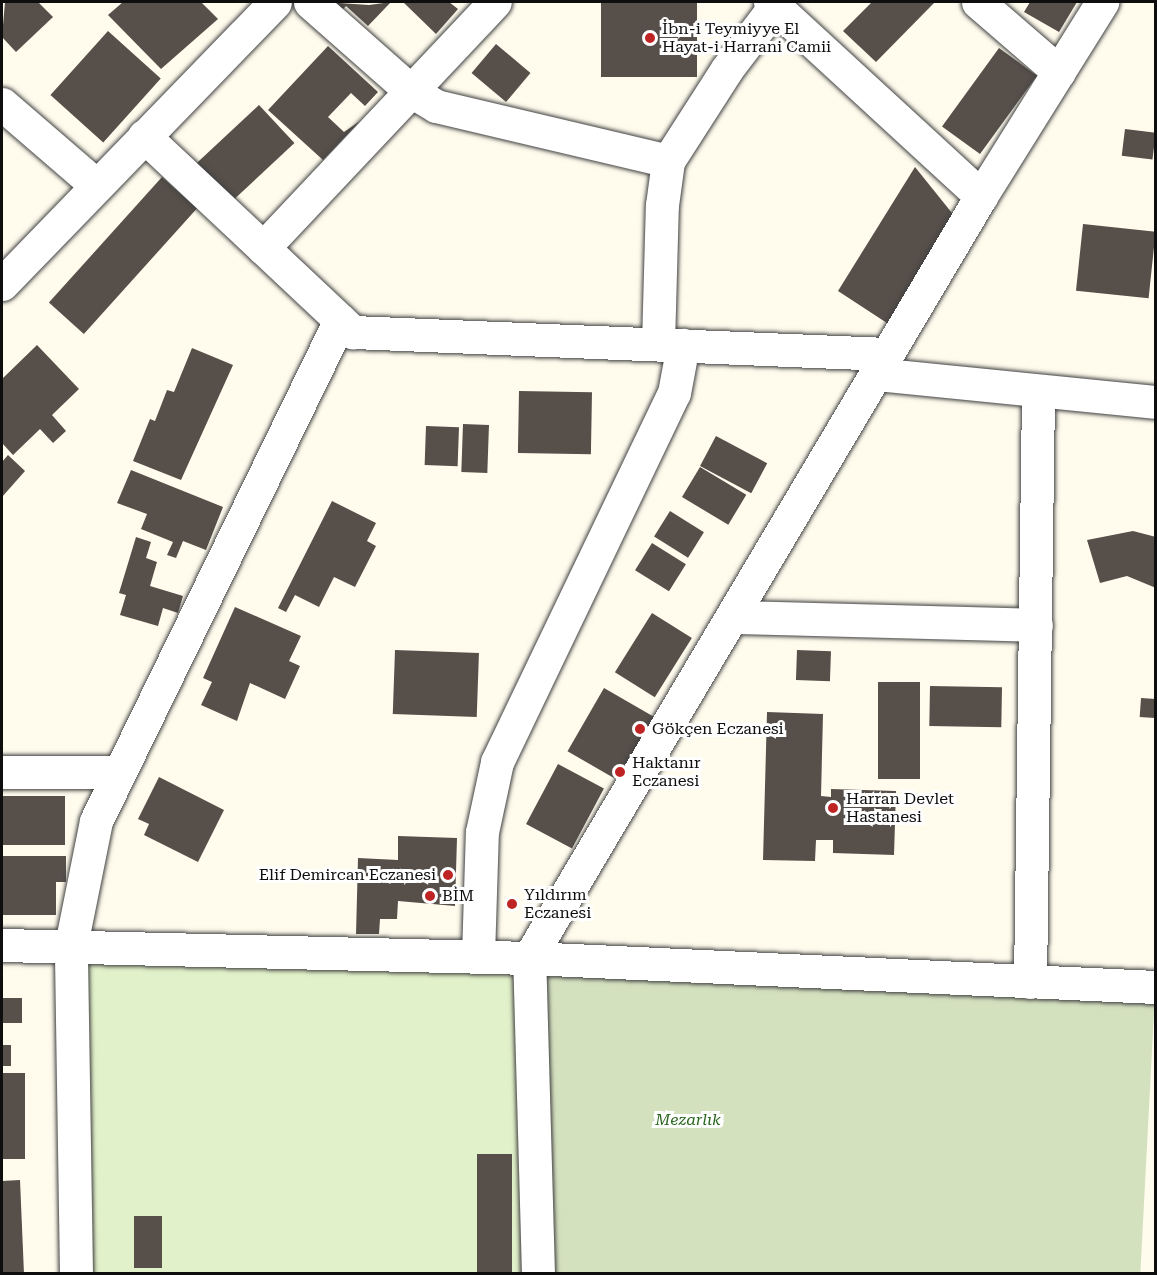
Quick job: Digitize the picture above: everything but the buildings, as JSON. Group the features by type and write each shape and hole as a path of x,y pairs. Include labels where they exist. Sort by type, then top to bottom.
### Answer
{"street":[{"path":"2,284 275,2"},
{"path":"310,2 411,91 462,116 668,161"},
{"path":"262,248 495,2"},
{"path":"978,2 1059,72"},
{"path":"538,1274 529,958 735,617 981,196 1102,2"},
{"path":"478,956 482,832 496,762 674,393 670,345 668,161 774,3 981,196"},
{"path":"2,104 96,185"},
{"path":"144,136 353,332 670,345 881,364 1038,392 1155,402"},
{"path":"75,1274 71,945 96,821 116,772 340,320"},
{"path":"1030,982 1038,392"},
{"path":"735,617 1036,625"},
{"path":"2,772 116,772"},
{"path":"2,945 478,956 1155,987"}],"green space":[{"path":"71,945 529,961 518,1274 60,1273"},
{"name":"Mezarlık","path":"529,958 1155,991 1140,1274 513,1273"}],"place":[{"name":"İbn-i Teymiyye El Hayat-i Harrani Camii","path":"650,38"},
{"name":"Gökçen Eczanesi","path":"640,729"},
{"name":"Haktanır Eczanesi","path":"620,772"},
{"name":"Harran Devlet Hastanesi","path":"833,808"},
{"name":"Elif Demircan Eczanesi","path":"448,875"},
{"name":"BİM","path":"430,896"},
{"name":"Yıldırım Eczanesi","path":"512,904"}]}
